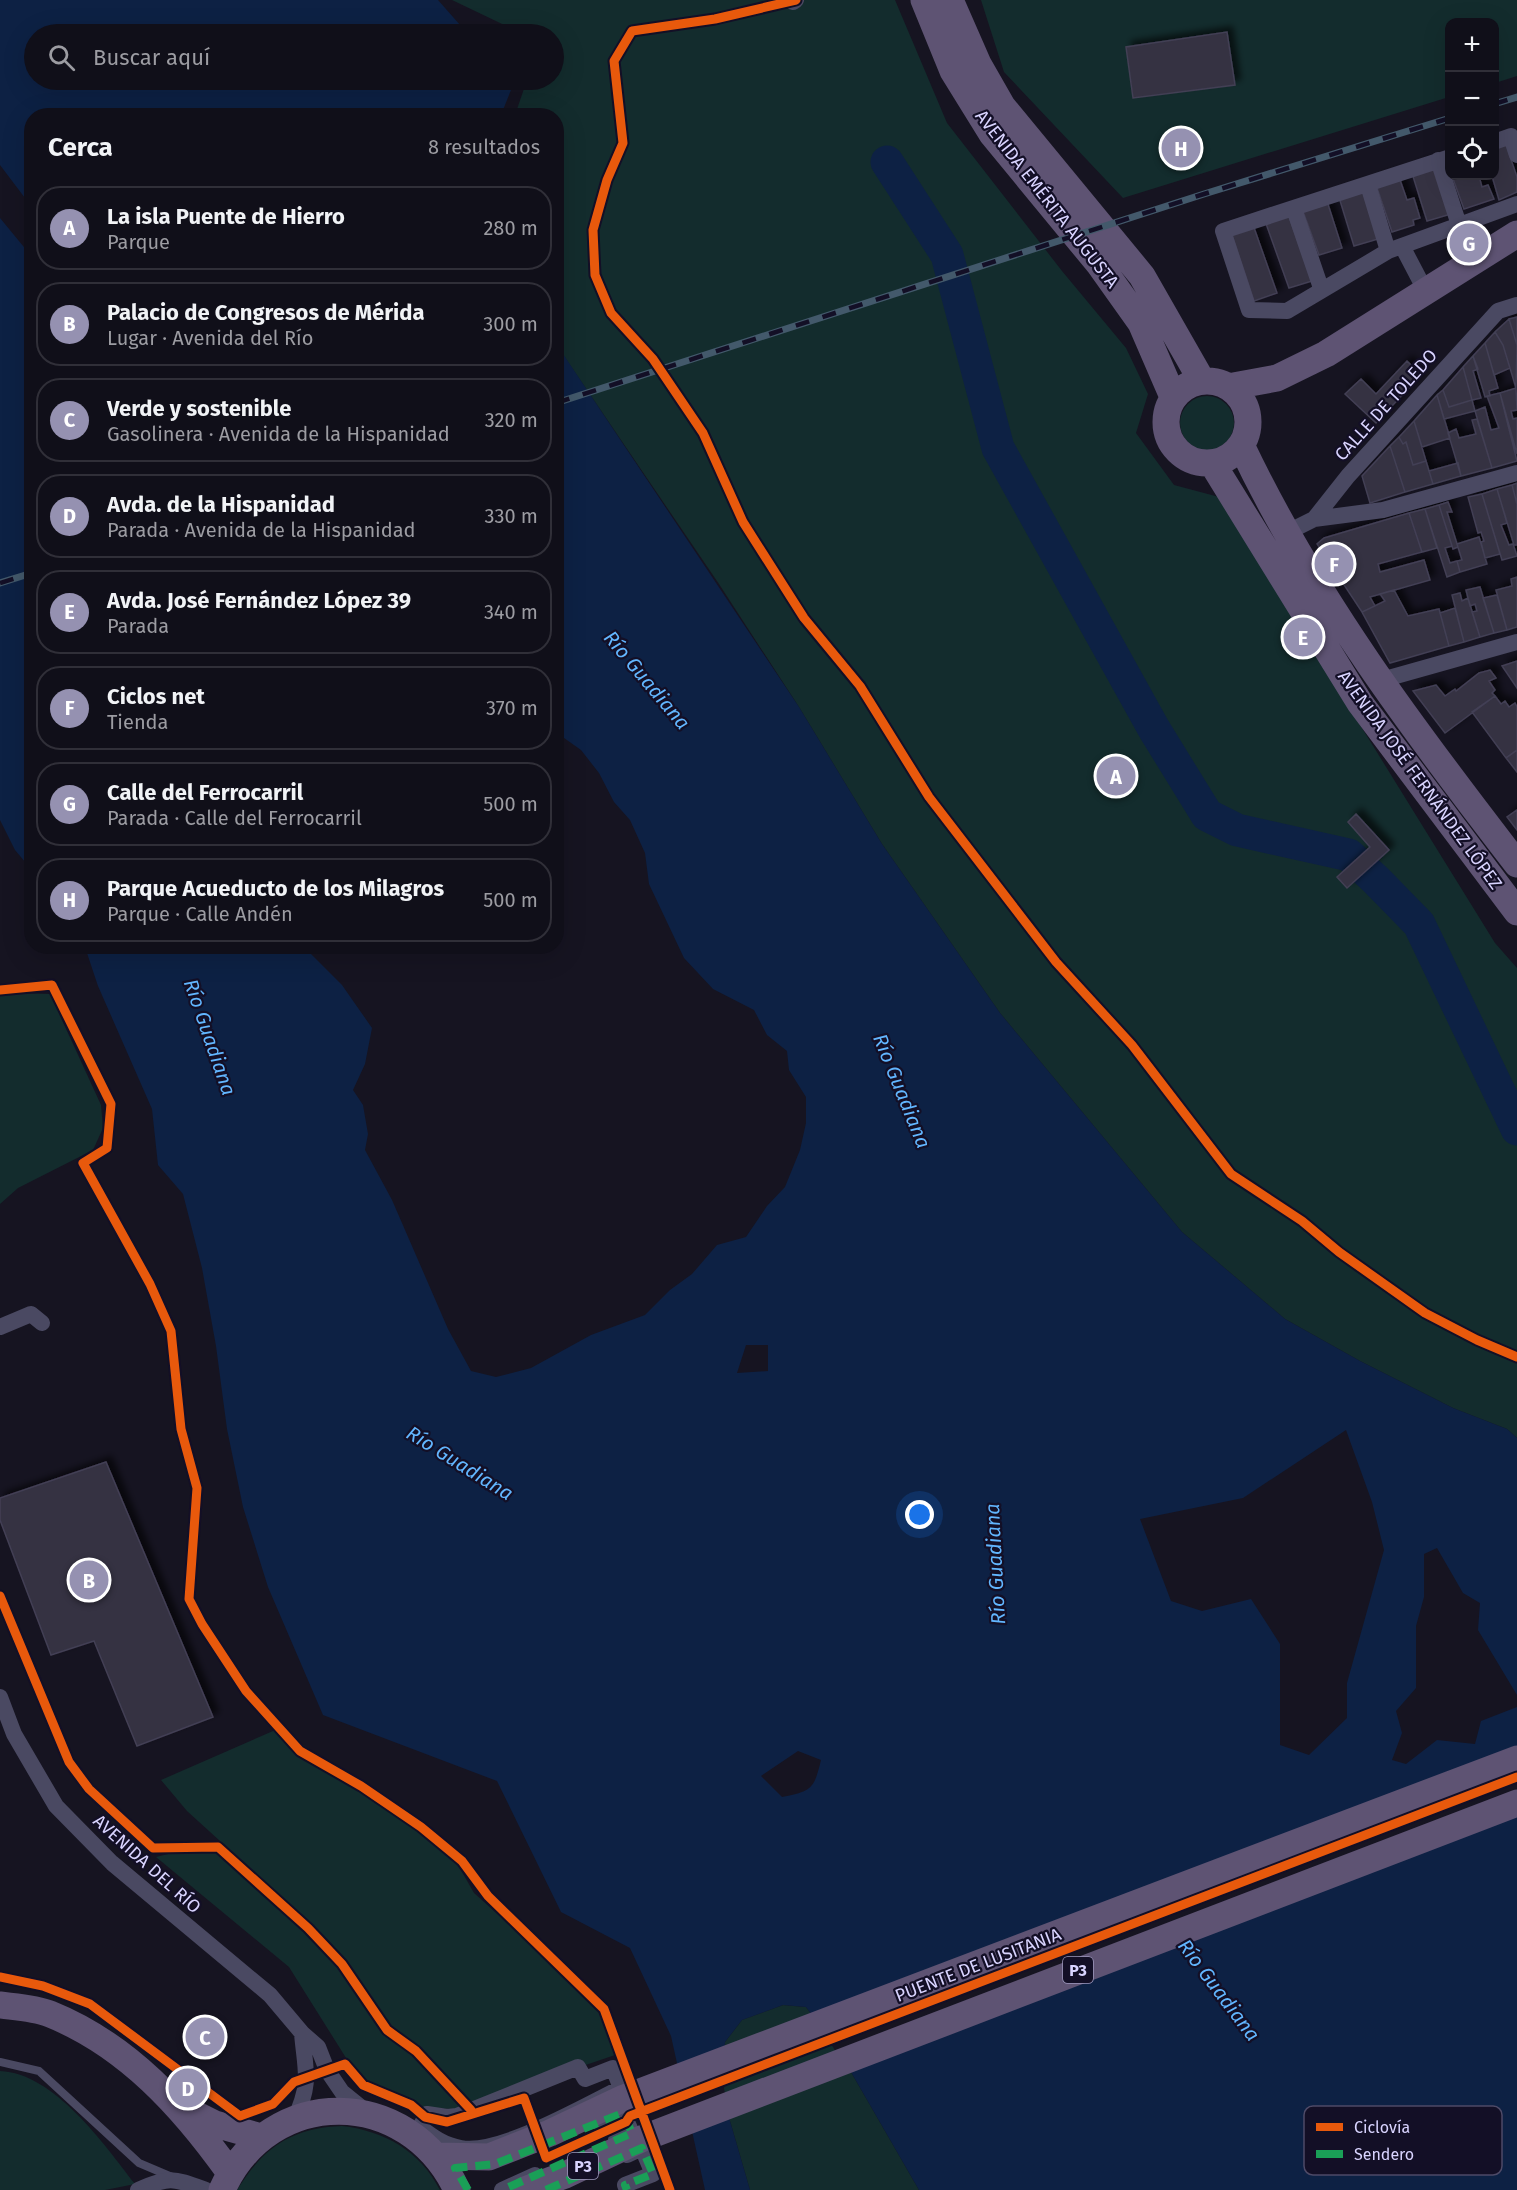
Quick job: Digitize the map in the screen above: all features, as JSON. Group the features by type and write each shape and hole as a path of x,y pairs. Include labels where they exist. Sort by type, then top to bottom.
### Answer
{"main road":[{"name":"AVENIDA EMÉRITA AUGUSTA","path":"924,0 953,71 992,134 1099,264 1141,323 1173,397"},
{"name":"AVENIDA EMÉRITA AUGUSTA","path":"950,0 978,64 1002,106 1142,276 1215,384"},
{"path":"1215,384 1241,399 1248,416 1247,431 1241,445 1223,460 1212,463 1191,460 1174,448 1165,423 1167,409 1173,397 1186,386 1277,378 1326,354 1517,234"},
{"path":"1248,416 1277,378"},
{"name":"AVENIDA JOSÉ FERNÁNDEZ LÓPEZ","path":"1241,445 1286,533 1378,681 1515,857"},
{"name":"AVENIDA JOSÉ FERNÁNDEZ LÓPEZ","path":"1212,463 1360,703 1517,912"},
{"name":"PUENTE DE LUSITANIA","path":"437,2156 489,2157 550,2133 622,2093 1517,1759"},
{"name":"P3","path":"525,2190 565,2175 641,2139 1517,1803"},
{"path":"0,2005 48,2013 115,2049 180,2106 215,2124 261,2137"},
{"path":"180,2106 226,2182 261,2137 296,2118 320,2112 344,2110 369,2114 406,2130 437,2156 457,2190"}],"street":[{"path":"1503,139 1517,155"},
{"path":"1459,225 1444,159 1223,231 1249,310 1287,311 1322,288 1395,248 1459,225 1517,204"},
{"path":"1368,184 1395,248 1425,290"},
{"path":"1294,209 1322,288"},
{"name":"CALLE DE TOLEDO","path":"1286,533 1314,519 1348,476 1498,311 1517,305"},
{"path":"1314,519 1383,510 1517,473"},
{"path":"1378,681 1517,642"},
{"path":"0,1327 31,1314 42,1323"},
{"name":"AVENIDA DEL RÍO","path":"0,1697 14,1734 56,1806 112,1863 270,1995 302,2033 318,2047 327,2070 342,2092 369,2114"},
{"path":"296,2118 305,2099 308,2077 302,2033"},
{"path":"578,2067 585,2079 613,2068 622,2093 490,2146 462,2148 437,2141 420,2127 427,2114 457,2116 578,2067"},
{"path":"468,2190 455,2168 495,2164 623,2114 632,2133 502,2190"},
{"path":"546,2190 642,2148 653,2174 625,2185 627,2190"},
{"path":"138,2190 163,2179 173,2179 206,2190"}],"lane":[{"path":"0,2062 39,2071 63,2090 140,2163 189,2186"}],"green space":[{"path":"452,0 895,0 947,123 1062,271 1126,348 1148,394 1136,433 1174,485 1219,497 1495,943 1517,968 1517,1438 1507,1429 1453,1408 1360,1361 1285,1319 1182,1232 1000,1013 882,844 799,707 719,584 564,356 564,108 517,108 524,90 564,90 564,24 502,24"},
{"path":"981,0 1517,0 1517,76 1499,82 1499,18 1445,18 1445,98 1123,198 1004,72"},
{"path":"1202,396 1212,396 1222,400 1230,408 1234,423 1230,438 1222,446 1212,450 1202,450 1192,446 1184,438 1180,428 1180,418 1184,408 1192,400"},
{"path":"0,993 50,994 101,1105 103,1128 93,1150 18,1188 0,1204"},
{"path":"280,1728 450,1851 474,1893 604,2009 615,2055 457,2109 425,2108 363,2085 289,1967 156,1857 220,1841 187,1811 161,1780"},
{"path":"783,2005 806,2007 836,2046 919,2190 750,2190 721,2090 725,2042 742,2020"},
{"path":"0,2071 20,2075 40,2084 58,2097 93,2131 135,2184 105,2190 0,2190"},
{"path":"342,2126 373,2133 400,2145 422,2164 440,2190 237,2190 257,2163 280,2143 308,2131"}],"water":[{"path":"0,0 438,0 459,24 24,24 24,90 511,90 504,108 24,108 24,197 0,165"},
{"path":"0,218 24,247 24,861 15,850 0,820"},
{"name":"Río Guadiana","path":"564,355 799,707 882,844 1000,1013 1182,1232 1285,1319 1360,1361 1453,1408 1507,1429 1517,1438 1517,1695 1478,1630 1480,1603 1463,1593 1437,1548 1424,1554 1424,1597 1416,1626 1416,1688 1396,1711 1402,1733 1392,1760 1406,1764 1437,1740 1475,1744 1481,1721 1517,1707 1517,2190 919,2190 836,2046 806,2007 783,2005 742,2020 725,2042 721,2090 750,2190 705,2190 671,2036 630,1948 561,1912 497,1781 323,1715 268,1587 243,1507 227,1429 216,1346 202,1268 183,1194 158,1165 152,1109 98,986 87,954 311,954 342,985 372,1028 365,1064 353,1090 363,1105 368,1134 365,1150 392,1200 448,1329 471,1371 496,1377 531,1368 591,1335 645,1315 670,1290 692,1274 717,1245 746,1237 767,1206 785,1187 800,1150 806,1123 806,1097 789,1070 787,1051 767,1035 754,1010 713,989 684,958 649,884 645,853 630,820 614,802 599,773 581,750 564,738","holes":["746,1345 768,1345 768,1371 737,1373","1346,1430 1372,1502 1384,1550 1347,1683 1347,1718 1309,1755 1280,1745 1280,1644 1251,1599 1202,1611 1171,1601 1140,1519 1243,1498","798,1751 821,1760 816,1777 806,1790 782,1797 761,1776"]}],"pier":[{"path":"1517,1747 1517,1816 846,2071 833,2047 809,2016"},
{"path":"728,2047 724,2089 731,2114 689,2131 675,2068"}],"building":[{"path":"1227,32 1235,85 1133,98 1126,47"},
{"path":"1504,139 1517,177 1517,192 1499,200 1493,180 1499,180 1499,140"},
{"path":"1433,162 1451,214 1427,221 1411,170"},
{"path":"1398,174 1407,200 1414,198 1420,218 1413,220 1414,225 1392,232 1375,182"},
{"path":"1453,180 1480,180 1482,187 1488,185 1494,199 1464,209"},
{"path":"1361,186 1378,239 1354,246 1338,194"},
{"path":"1326,198 1342,248 1319,255 1301,206"},
{"path":"1287,211 1312,281 1289,288 1264,218"},
{"path":"1252,222 1277,293 1254,301 1230,229"},
{"path":"1517,317 1517,345 1509,319"},
{"path":"1509,319 1517,345 1516,388 1503,345 1495,332"},
{"path":"1495,332 1503,345 1510,368 1494,375 1485,343"},
{"path":"1485,343 1498,388 1489,391 1490,396 1485,397 1473,356"},
{"path":"1473,356 1478,369 1473,371 1481,398 1472,400 1463,367"},
{"path":"1407,361 1421,375 1376,423 1345,394 1361,379 1376,394"},
{"path":"1463,367 1472,400 1449,407 1443,390"},
{"path":"1516,388 1517,410 1511,411 1513,419 1517,418 1517,454 1500,393"},
{"path":"1443,390 1449,407 1472,400 1475,411 1444,419 1437,395"},
{"path":"1500,393 1517,461 1492,468 1475,411 1485,407 1491,430 1499,428 1487,396"},
{"path":"1437,395 1450,438 1422,447 1414,421"},
{"path":"1477,419 1492,468 1461,476 1448,433 1456,429 1459,438 1476,434 1472,420"},
{"path":"1414,421 1426,461 1413,465 1406,442 1403,444 1399,437"},
{"path":"1399,437 1403,444 1406,442 1413,465 1426,461 1433,484 1405,492 1390,446"},
{"path":"1390,446 1405,492 1370,503 1362,476"},
{"path":"1458,463 1461,476 1433,484 1429,471"},
{"path":"1517,483 1517,504 1512,485"},
{"path":"1512,485 1517,504 1517,545 1514,545 1497,489"},
{"path":"1497,489 1507,523 1501,525 1509,545 1513,544 1517,556 1502,560 1482,494"},
{"path":"1482,494 1500,554 1485,558 1481,542 1484,541 1481,532 1478,533 1468,497"},
{"path":"1448,502 1452,512 1447,512 1458,547 1453,549 1439,505"},
{"path":"1439,505 1452,546 1445,548 1450,563 1457,561 1460,572 1447,577 1425,509"},
{"path":"1425,509 1437,548 1422,552 1409,513"},
{"path":"1409,513 1422,552 1378,564 1380,572 1424,560 1430,580 1370,597 1375,606 1362,612 1317,544 1324,538"},
{"path":"1479,537 1487,564 1460,572 1457,561 1462,560 1457,544"},
{"path":"1517,577 1517,627 1507,630 1496,590 1512,586 1511,579"},
{"path":"1480,587 1494,633 1480,637 1472,612 1477,611 1475,604 1470,606 1466,590"},
{"path":"1394,590 1408,616 1439,609 1449,646 1390,663 1362,612 1385,601 1380,594"},
{"path":"1460,593 1462,601 1468,598 1480,637 1464,642 1452,595"},
{"path":"1497,595 1507,630 1494,633 1483,598"},
{"path":"1455,608 1464,642 1449,646 1440,613"},
{"path":"1517,661 1517,688 1502,666"},
{"path":"1490,670 1496,678 1489,681 1495,690 1492,693 1495,696 1445,733 1413,691 1436,685 1445,696 1455,689 1456,691 1479,673"},
{"path":"1495,696 1501,704 1505,701 1509,707 1515,703 1517,707 1517,750 1506,758 1472,712"},
{"path":"1517,750 1517,772 1506,758"},
{"path":"1517,810 1517,830 1507,817"},
{"path":"1356,814 1389,850 1347,888 1337,877 1370,847 1348,822"},
{"path":"106,1462 213,1717 137,1746 94,1641 51,1655 0,1520 0,1498"}],"waterway":[{"path":"887,162 947,255 998,448 1154,729 1207,815 1237,830 1349,855 1376,880 1419,924 1517,1129"}],"railway":[{"path":"1499,102 1517,97"},
{"path":"564,400 1204,194 1445,120"},
{"path":"0,583 24,576"}],"marked path":[{"path":"468,2190 455,2168 495,2164 623,2113 632,2133 502,2190"},
{"path":"546,2190 642,2148 653,2174 625,2185 627,2190"}],"cycle path":[{"path":"796,0 715,19 632,31 614,61 623,143 607,180 593,230 595,275 611,313 653,359 703,433 743,522 804,618 860,686 929,797 1056,962 1132,1045 1231,1174 1302,1221 1339,1252 1425,1313 1477,1340 1517,1357"},
{"path":"0,990 52,985 111,1104 107,1148 83,1163 150,1284 171,1331 181,1429 197,1488 189,1599 202,1624 246,1691 300,1751 361,1786 421,1827 462,1861 488,1896 604,2009 670,2190"},
{"path":"0,1596 69,1762 89,1789 153,1848 218,1847 308,1928 342,1964 387,2030 416,2051 471,2110"},
{"path":"0,1977 43,1986 90,2004 240,2116 273,2104 294,2082 345,2064 363,2085 411,2105 425,2117 447,2122 524,2098 546,2158 626,2122 630,2116 1517,1777"}],"place":[{"name":"Parque Acueducto de los Milagros","path":"1181,148"},
{"name":"Calle del Ferrocarril","path":"1469,243"},
{"name":"Ciclos net","path":"1334,564"},
{"name":"Avda. José Fernández López 39","path":"1303,637"},
{"name":"La isla Puente de Hierro","path":"1116,776"},
{"name":"Palacio de Congresos de Mérida","path":"89,1580"},
{"name":"Verde y sostenible","path":"205,2037"},
{"name":"Avda. de la Hispanidad","path":"188,2088"}]}
